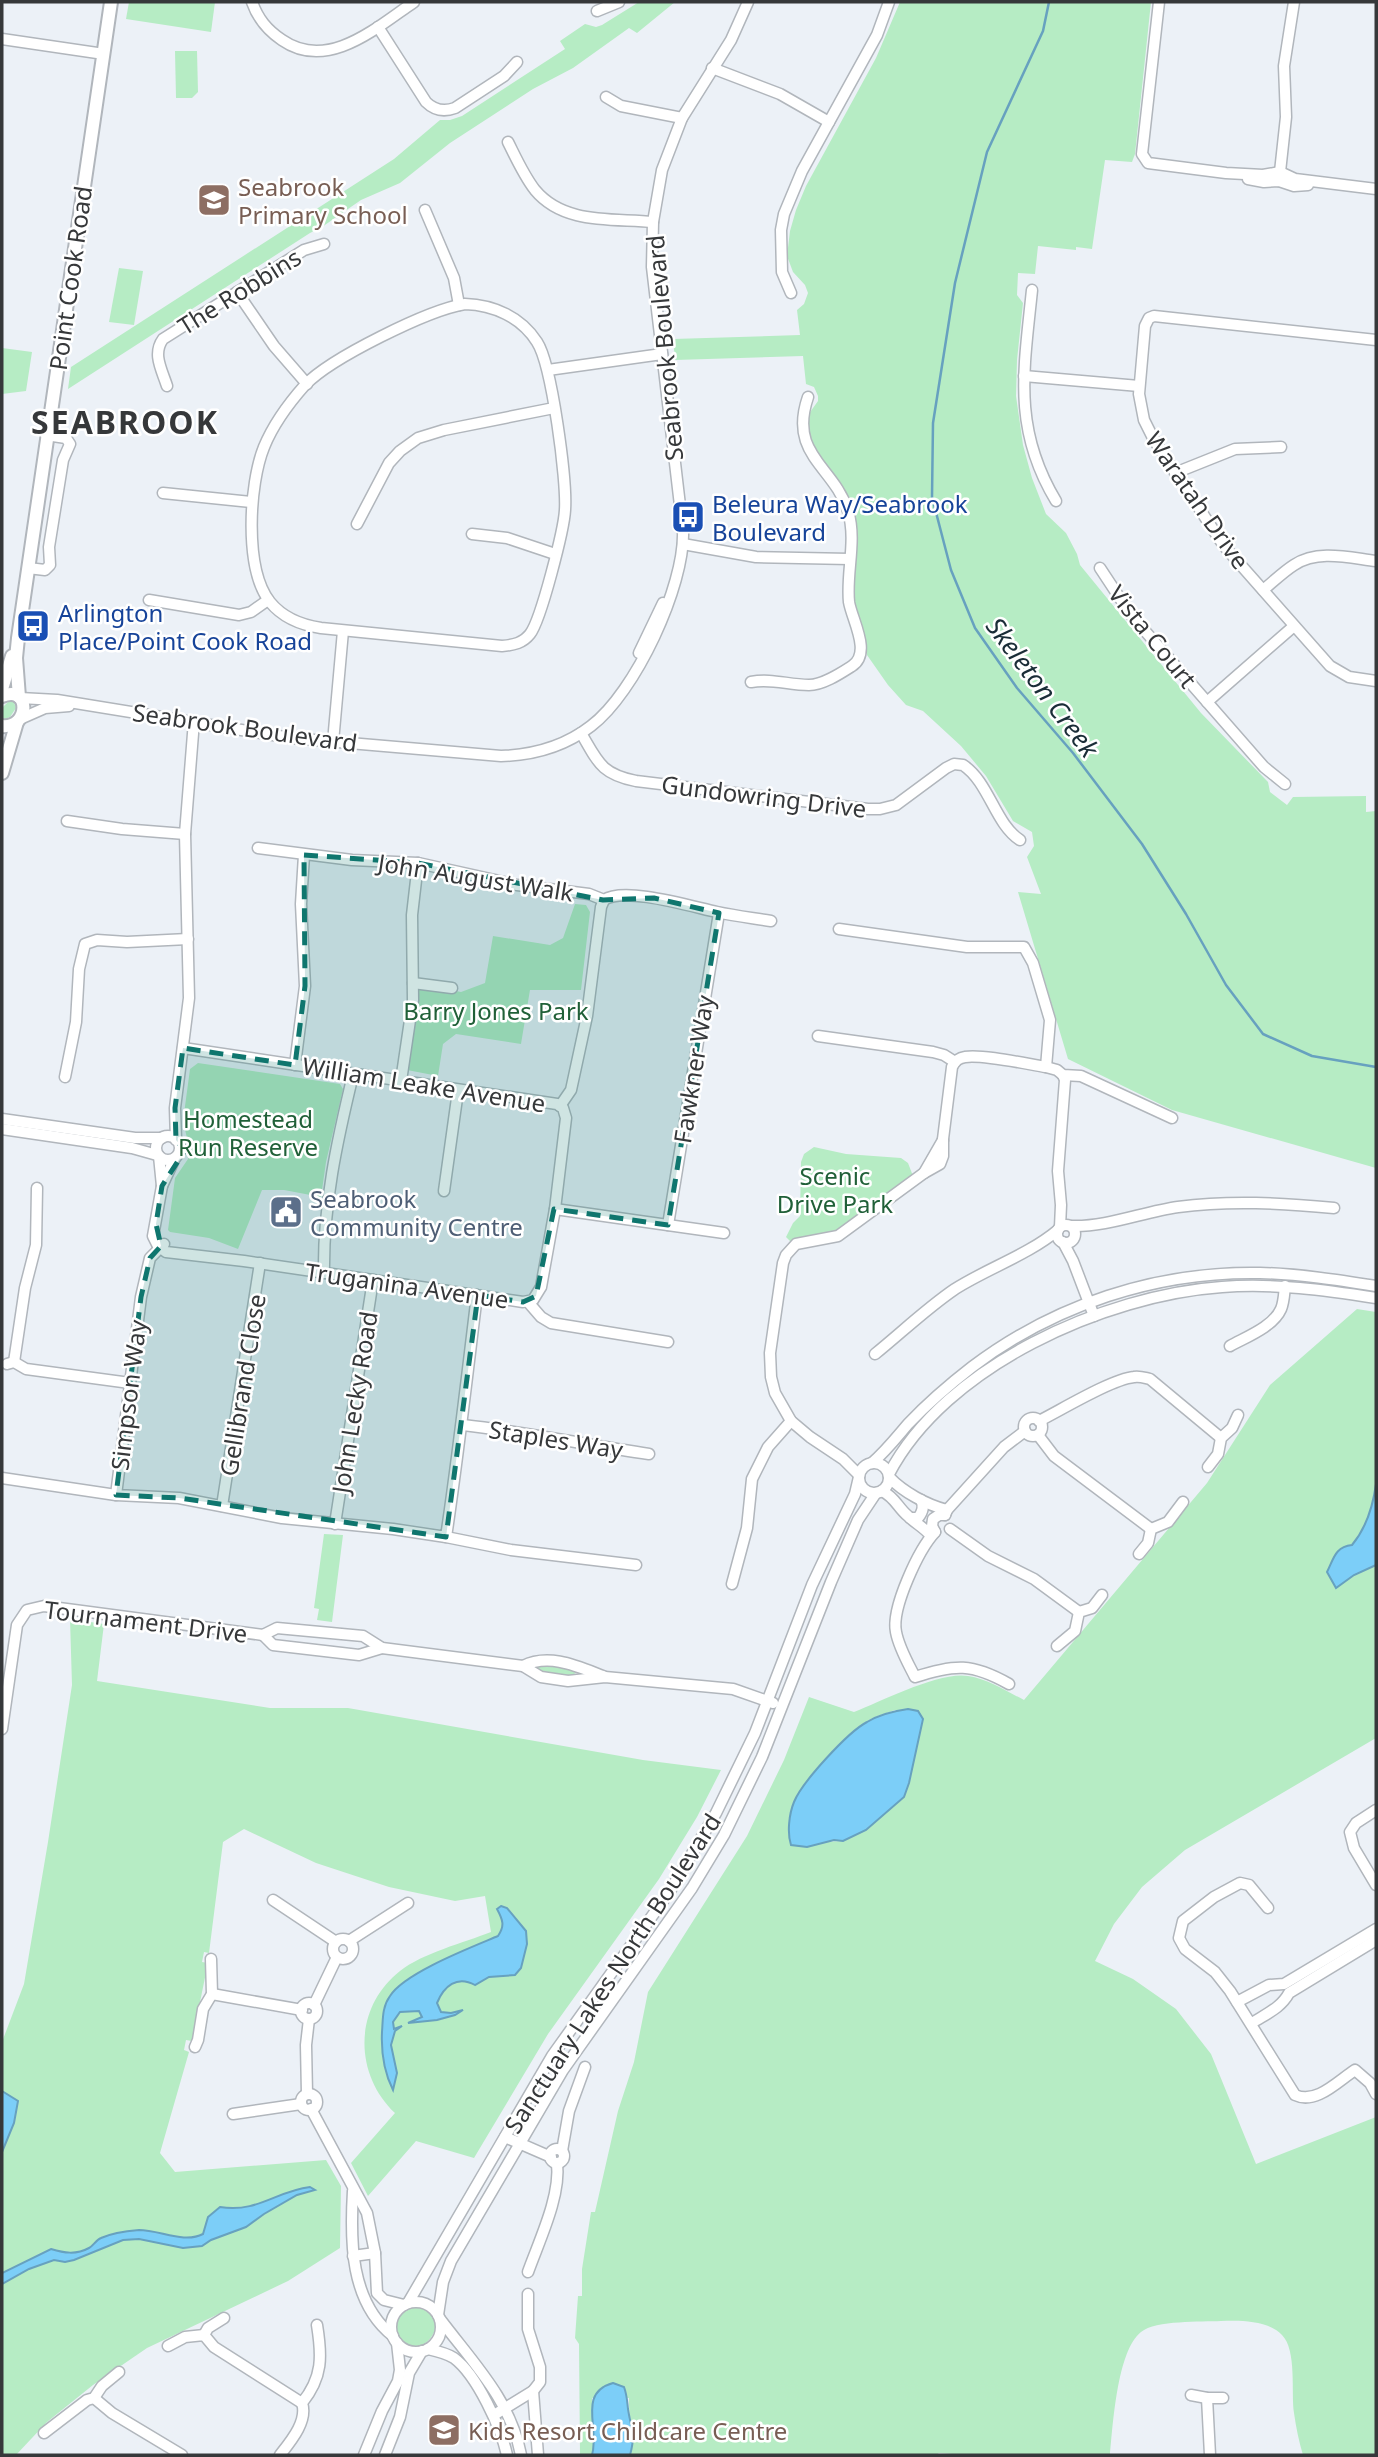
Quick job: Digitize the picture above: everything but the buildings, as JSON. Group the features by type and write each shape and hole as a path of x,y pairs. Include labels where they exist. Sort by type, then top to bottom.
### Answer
{"main road":[{"name":"Point Cook Road","path":"19,720 23,708 16,659 18,638 111,2"},
{"name":"Point Cook Road","path":"2,689 18,638"},
{"path":"2,696 10,694 20,697"},
{"path":"2,726 11,726 19,720"},
{"path":"2,773 19,720"}],"street":[{"path":"253,2 258,18 266,27 297,49 331,50 357,40 378,27 401,6 415,2"},
{"path":"597,11 619,2"},
{"name":"Seabrook Boulevard","path":"20,697 197,721 284,737 501,757 546,750 581,733 608,710 629,680 656,631 681,565 683,544 652,267 653,222 662,170 682,118 731,40 748,2"},
{"path":"791,293 782,272 781,230 784,215 802,171 877,36 889,2"},
{"path":"1279,177 1286,117 1284,66 1294,2"},
{"path":"1158,3 1142,154 1146,162 1376,189"},
{"path":"378,27 432,108 455,108 504,76 517,62"},
{"path":"2,39 104,54"},
{"path":"712,68 780,94 829,122"},
{"path":"606,97 621,107 682,118"},
{"path":"508,142 535,190 562,210 587,218 653,222"},
{"path":"425,210 454,278 458,305"},
{"name":"The Robbins","path":"167,386 157,357 160,342 304,250 324,244"},
{"path":"1032,290 1024,376 1028,433 1040,473 1056,500"},
{"path":"237,292 274,346 307,384"},
{"path":"458,305 486,306 516,320 537,342 548,370 566,508 538,620 529,635 518,644 502,646 343,631 306,626 294,621 268,600 259,577 251,502 264,447 289,405 307,384 356,351 428,315 458,305"},
{"name":"Waratah Drive","path":"1376,340 1154,316 1146,322 1139,386 1144,420 1154,440 1224,546 1331,666 1349,677 1376,681"},
{"path":"548,370 662,354"},
{"path":"1024,376 1139,386"},
{"path":"751,682 770,680 816,684 852,666 861,656 862,650 849,601 852,536 847,508 837,488 813,457 804,435 803,416 808,397"},
{"path":"357,524 389,463 418,438 444,430 554,408"},
{"path":"28,568 45,570 50,565 49,547 63,460 70,444 66,438 46,435"},
{"path":"1175,473 1235,449 1280,447"},
{"path":"163,493 251,502"},
{"path":"472,534 507,538 555,554"},
{"path":"683,544 756,557 850,559"},
{"path":"1263,590 1294,564 1308,559 1328,556 1376,561"},
{"name":"Vista Court","path":"1100,568 1131,615 1264,767 1285,784"},
{"path":"149,600 239,615 251,612 268,600"},
{"name":"Vista Court","path":"1207,702 1294,626"},
{"path":"333,742 343,631"},
{"name":"Seabrook Boulevard","path":"19,720 54,707 83,705"},
{"path":"162,1186 156,1145 168,1138 175,1108 190,988 185,834 197,721"},
{"name":"Gundowring Drive","path":"581,733 598,761 614,776 868,809 896,805 946,768 957,764 968,769 987,792 1011,833 1020,840"},
{"path":"66,821 185,834"},
{"name":"John August Walk","path":"258,848 304,855 418,863 517,884 589,894 604,900 610,896 646,897 771,921"},
{"path":"295,1065 305,986 301,904 304,855"},
{"path":"401,1081 414,983 412,915 418,863"},
{"path":"560,1106 570,1094 573,1083 587,1016 604,900"},
{"name":"Fawkner Way","path":"668,1225 719,913"},
{"path":"839,929 967,947 1024,947 1033,963 1050,1020 1046,1067"},
{"path":"54,1062 66,1071 76,1022 79,969 85,944 97,940 127,942 188,939"},
{"path":"414,983 452,988"},
{"path":"818,1036 933,1052 955,1062"},
{"name":"William Leake Avenue","path":"183,1048 560,1106 565,1111 566,1122 555,1209"},
{"path":"955,1062 968,1057 1046,1067 1063,1075 1065,1080 1058,1171 1061,1205 1073,1261 1094,1316"},
{"path":"843,1459 881,1465 897,1485 946,1512 951,1522 950,1529 945,1534 933,1534 910,1518 894,1498 864,1489 859,1476 843,1459 791,1421 778,1401 770,1370 770,1353 786,1255 802,1242 838,1236 924,1173 943,1139 955,1062"},
{"path":"324,1273 328,1191 353,1074"},
{"path":"1063,1075 1082,1076 1172,1118"},
{"path":"444,1191 458,1091"},
{"path":"2,1119 135,1138 168,1138 180,1149 162,1186 156,1224 162,1246"},
{"path":"2,1129 132,1148 165,1160 175,1158"},
{"path":"37,1188 37,1233 29,1254 10,1363 26,1369 130,1383"},
{"path":"875,1354 956,1289 1005,1261 1066,1233 1091,1225 1155,1211 1217,1203 1282,1203 1334,1208"},
{"path":"555,1209 723,1233"},
{"name":"Truganina Avenue","path":"162,1246 185,1252 528,1302 537,1296 541,1287 555,1209"},
{"name":"Simpson Way","path":"162,1246 153,1253 147,1265 135,1328 116,1495 178,1498 282,1518 393,1529 511,1550 636,1564"},
{"name":"Gellibrand Close","path":"222,1506 260,1263"},
{"path":"859,1476 863,1468 890,1448 910,1423 971,1368 1029,1330 1088,1302 1168,1280 1223,1274 1289,1275 1376,1286"},
{"name":"John Lecky Road","path":"335,1524 373,1280"},
{"path":"879,1492 888,1485 889,1475 899,1455 923,1426 950,1401 982,1375 1034,1343 1094,1316 1144,1300 1194,1290 1241,1286 1285,1286 1376,1298"},
{"path":"1230,1346 1277,1316 1282,1307 1285,1286"},
{"path":"446,1537 463,1424 477,1295"},
{"path":"528,1302 541,1317 551,1323 668,1342"},
{"path":"1039,1421 1042,1429 1038,1434 1032,1436 1025,1431 1024,1425 1028,1420 1039,1421 1111,1385 1131,1377 1141,1377 1159,1386 1221,1438"},
{"path":"1208,1467 1218,1454 1221,1438 1232,1428 1238,1415"},
{"path":"732,1584 747,1528 752,1479 768,1447 791,1421"},
{"name":"Staples Way","path":"463,1424 516,1430 649,1454"},
{"path":"1009,1684 987,1672 961,1666 939,1669 915,1677 900,1647 895,1631 895,1619 903,1593 933,1534 933,1519 946,1512 1004,1447 1025,1431"},
{"path":"1038,1434 1054,1456 1151,1529"},
{"name":"Sanctuary Lakes North Boulevard","path":"406,2304 563,2040 660,1906 699,1844 738,1769 822,1560 855,1494 859,1476"},
{"path":"2,1478 116,1495"},
{"name":"Sanctuary Lakes North Boulevard","path":"439,2317 443,2282 451,2261 579,2045 709,1859 750,1783 831,1582 859,1520 879,1492"},
{"path":"910,1518 918,1518 921,1514 921,1500"},
{"path":"1151,1529 1168,1522 1183,1502"},
{"path":"950,1529 988,1556 1034,1579 1079,1612"},
{"path":"1139,1554 1148,1543 1151,1529"},
{"path":"1079,1612 1093,1608 1102,1595"},
{"name":"Tournament Drive","path":"2,1729 17,1625 27,1610 36,1607 263,1635 277,1628 363,1636 382,1648"},
{"path":"1058,1646 1075,1631 1079,1612"},
{"name":"Tournament Drive","path":"263,1635 273,1645 359,1655 382,1648 523,1666 541,1678 578,1681 605,1676"},
{"name":"Tournament Drive","path":"523,1666 538,1660 579,1666 605,1676 733,1689 782,1707"},
{"path":"578,1681 579,1666"},
{"path":"1376,1810 1356,1823 1350,1832 1354,1848 1376,1885"},
{"path":"1268,1908 1249,1885 1240,1883 1214,1897 1183,1921 1179,1938 1185,1949 1214,1972 1237,2001 1295,2095 1304,2099 1314,2098 1355,2070 1370,2083 1376,2094"},
{"path":"273,1900 336,1942"},
{"path":"349,1941 408,1903"},
{"path":"1252,2023 1269,1984 1284,1984 1376,1929"},
{"path":"342,1939 349,1941 353,1947 352,1954 343,1959 337,1957 333,1948 336,1942 342,1939"},
{"path":"1237,2001 1263,2001 1280,2006 1289,1993 1376,1940"},
{"path":"309,2019 317,2012 314,2005 337,1957"},
{"path":"195,2047 203,2009 212,1994 211,1959"},
{"path":"212,1994 302,2010"},
{"path":"302,2010 308,2004 314,2005"},
{"path":"302,2010 303,2016 309,2019"},
{"path":"307,2094 306,2045 309,2019"},
{"path":"528,2272 551,2205 558,2173 556,2155 586,2067"},
{"path":"307,2094 313,2095 317,2100 316,2106 311,2109 305,2109 301,2104 302,2098 307,2094"},
{"path":"233,2114 301,2104"},
{"path":"311,2109 367,2213 375,2253 377,2293 384,2300 429,2305 505,2407 521,2455"},
{"path":"505,2137 540,2152 556,2155"},
{"path":"354,2189 351,2224 353,2256 366,2304 375,2319 408,2351 425,2350 447,2354 457,2360 494,2415 507,2455"},
{"path":"353,2256 375,2253"},
{"path":"494,2415 533,2391 540,2382 541,2374 528,2329 528,2294"},
{"path":"364,2455 398,2381 400,2370 391,2329 394,2315 406,2304"},
{"path":"385,2455 400,2417 409,2374 425,2350 439,2336 439,2317"},
{"path":"204,2335 208,2328 224,2318"},
{"path":"302,2403 312,2390 319,2369 321,2352 317,2325"},
{"path":"168,2346 185,2336 204,2335"},
{"path":"204,2335 214,2347 302,2403 305,2414 280,2455"},
{"path":"44,2433 87,2400 94,2398 102,2386 119,2372"},
{"path":"533,2391 538,2455"},
{"path":"1191,2395 1223,2398"},
{"path":"94,2398 112,2413 182,2455"},
{"path":"1207,2398 1210,2455"}],"highlighted area":[{"path":"304,855 418,863 603,900 654,898 719,913 668,1225 554,1209 536,1296 523,1302 478,1295 446,1537 179,1498 116,1495 141,1297 150,1258 161,1246 156,1224 162,1186 185,1150 176,1140 175,1108 183,1048 295,1065 305,986"}],"green space":[{"path":"129,2 215,2 211,32 126,19"},
{"path":"639,2 675,2 637,33 629,28 573,68 533,89 450,143 400,183 361,200 68,389 71,367 394,159 440,120 462,116 565,49 560,41 585,24 596,27 602,25"},
{"path":"900,2 1151,2 1135,154 1132,162 1105,160 1092,249 1038,246 1035,274 1018,273 1017,295 1023,303 1016,396 1023,445 1046,514 1066,533 1080,565 1201,713 1268,782 1270,792 1287,805 1293,797 1366,796 1366,812 1376,811 1376,1168 1172,1110 1068,1059 1018,892 1041,894 1027,857 1034,846 1032,832 1013,821 986,776 961,746 923,711 906,705 867,655 854,600 855,521 814,450 808,432 808,415 818,401 818,396 814,387 806,384 803,356 675,360 673,339 800,335 797,310 804,304 808,293 805,285 793,272 787,256 796,210 806,186 876,58"},
{"path":"175,51 197,51 198,92 192,98 176,98"},
{"path":"119,268 143,271 134,325 109,322"},
{"path":"2,348 32,352 26,391 2,394"},
{"path":"8,702 14,702 16,708 10,717 5,719 2,718 2,708"},
{"name":"Barry Jones Park","path":"575,904 586,905 590,912 581,990 530,990 521,1044 456,1034 443,1044 438,1076 407,1070 419,988 442,988 461,992 485,983 493,936 550,945 563,938"},
{"name":"Homestead Run Reserve","path":"198,1063 340,1084 343,1089 321,1197 284,1190 262,1190 238,1249 209,1238 168,1230 175,1178 188,1159 190,1151 183,1121 190,1069"},
{"name":"Scenic Drive Park","path":"814,1147 846,1154 901,1158 908,1163 913,1176 831,1234 790,1241 786,1237 800,1216 801,1162 804,1154"},
{"path":"1357,1309 1376,1312 1376,1738 1185,1850 1142,1887 1114,1924 1095,1961 1133,1979 1176,2009 1211,2054 1256,2164 1376,2117 1376,2455 1303,2455 1294,2413 1292,2361 1287,2342 1269,2326 1236,2321 1157,2325 1141,2332 1126,2355 1121,2371 1110,2455 630,2455 632,2440 629,2398 592,2398 594,2449 592,2455 580,2455 579,2344 575,2338 578,2296 582,2296 582,2269 591,2212 595,2212 618,2111 634,2062 648,1992 747,1836 784,1760 809,1697 854,1712 927,1682 968,1676 997,1686 1024,1700 1207,1483 1270,1385","holes":["895,1710 923,1719 904,1797 866,1830 843,1841 822,1842 793,1803 825,1760 854,1730 875,1717"]},
{"path":"324,1534 343,1535 332,1622 317,1620 319,1609 314,1608"},
{"path":"70,1619 104,1624 97,1681 270,1708 348,1708 643,1760 721,1770 697,1817 659,1879 548,2034 474,2158 416,2141 368,2196 351,2163 395,2113 381,2097 366,2060 367,2021 374,2003 385,1986 409,1965 491,1932 485,1896 455,1901 389,1887 316,1863 244,1829 223,1842 209,1953 204,1952 202,1962 208,1963 192,2041 186,2040 184,2050 189,2052 160,2153 175,2172 326,2160 341,2186 340,2248 288,2281 147,2348 93,2385 47,2422 16,2455 2,2455 2,2042 24,1984 72,1685","holes":["503,1921 526,1931 525,1954 515,1975 489,1977 475,1985 457,1982 448,1987 437,2003 441,2012 455,2015 413,2022 423,2018 419,2011 401,2012 393,2022 395,2031 391,2045 397,2073 393,2089 383,2009 470,1948 498,1936"]},
{"path":"537,1663 576,1673 565,1678 549,1673 539,1674 532,1665"},
{"path":"414,2307 428,2311 435,2318 436,2327 432,2336 417,2347 407,2345 399,2336 396,2326 401,2314"}],"water":[{"path":"1376,1484 1376,1565 1354,1575 1336,1588 1327,1572 1338,1551 1352,1545 1362,1531"},
{"path":"908,1709 918,1711 923,1719 904,1797 866,1830 843,1841 834,1840 807,1847 791,1845 789,1829 792,1807 816,1771 859,1727 882,1715"},
{"path":"501,1906 507,1908 526,1931 527,1944 521,1968 515,1975 489,1977 475,1985 462,1981 447,1987 437,2003 441,2012 463,2010 455,2015 408,2023 422,2017 419,2011 400,2012 393,2022 394,2029 402,2026 395,2031 391,2045 397,2073 393,2090 385,2069 382,2047 383,2013 387,2000 409,1978 498,1936 502,1923 497,1909"},
{"path":"2,2091 18,2101 14,2123 2,2152"},
{"path":"310,2187 315,2190 297,2195 246,2227 202,2246 183,2248 139,2239 123,2240 74,2260 54,2260 29,2269 2,2284 2,2273 51,2249 79,2252 105,2236 139,2230 196,2237 203,2234 208,2217 220,2207 245,2207"},
{"path":"613,2383 624,2387 626,2393 633,2436 630,2455 592,2455 593,2403 602,2388"}],"waterway":[{"name":"Skeleton Creek","path":"1049,2 1043,31 987,152 955,283 933,423 932,497 951,570 975,628 1017,688 1073,753 1142,844 1226,985 1263,1034 1312,1056 1376,1067"}],"place":[{"name":"Seabrook Primary School","path":"214,200"},
{"name":"Beleura Way/Seabrook Boulevard","path":"688,517"},
{"name":"Arlington Place/Point Cook Road","path":"33,626"},
{"name":"Seabrook Community Centre","path":"286,1212"},
{"name":"Kids Resort Childcare Centre","path":"444,2430"}],"district":[{"name":"SEABROOK","path":"125,421"}]}
